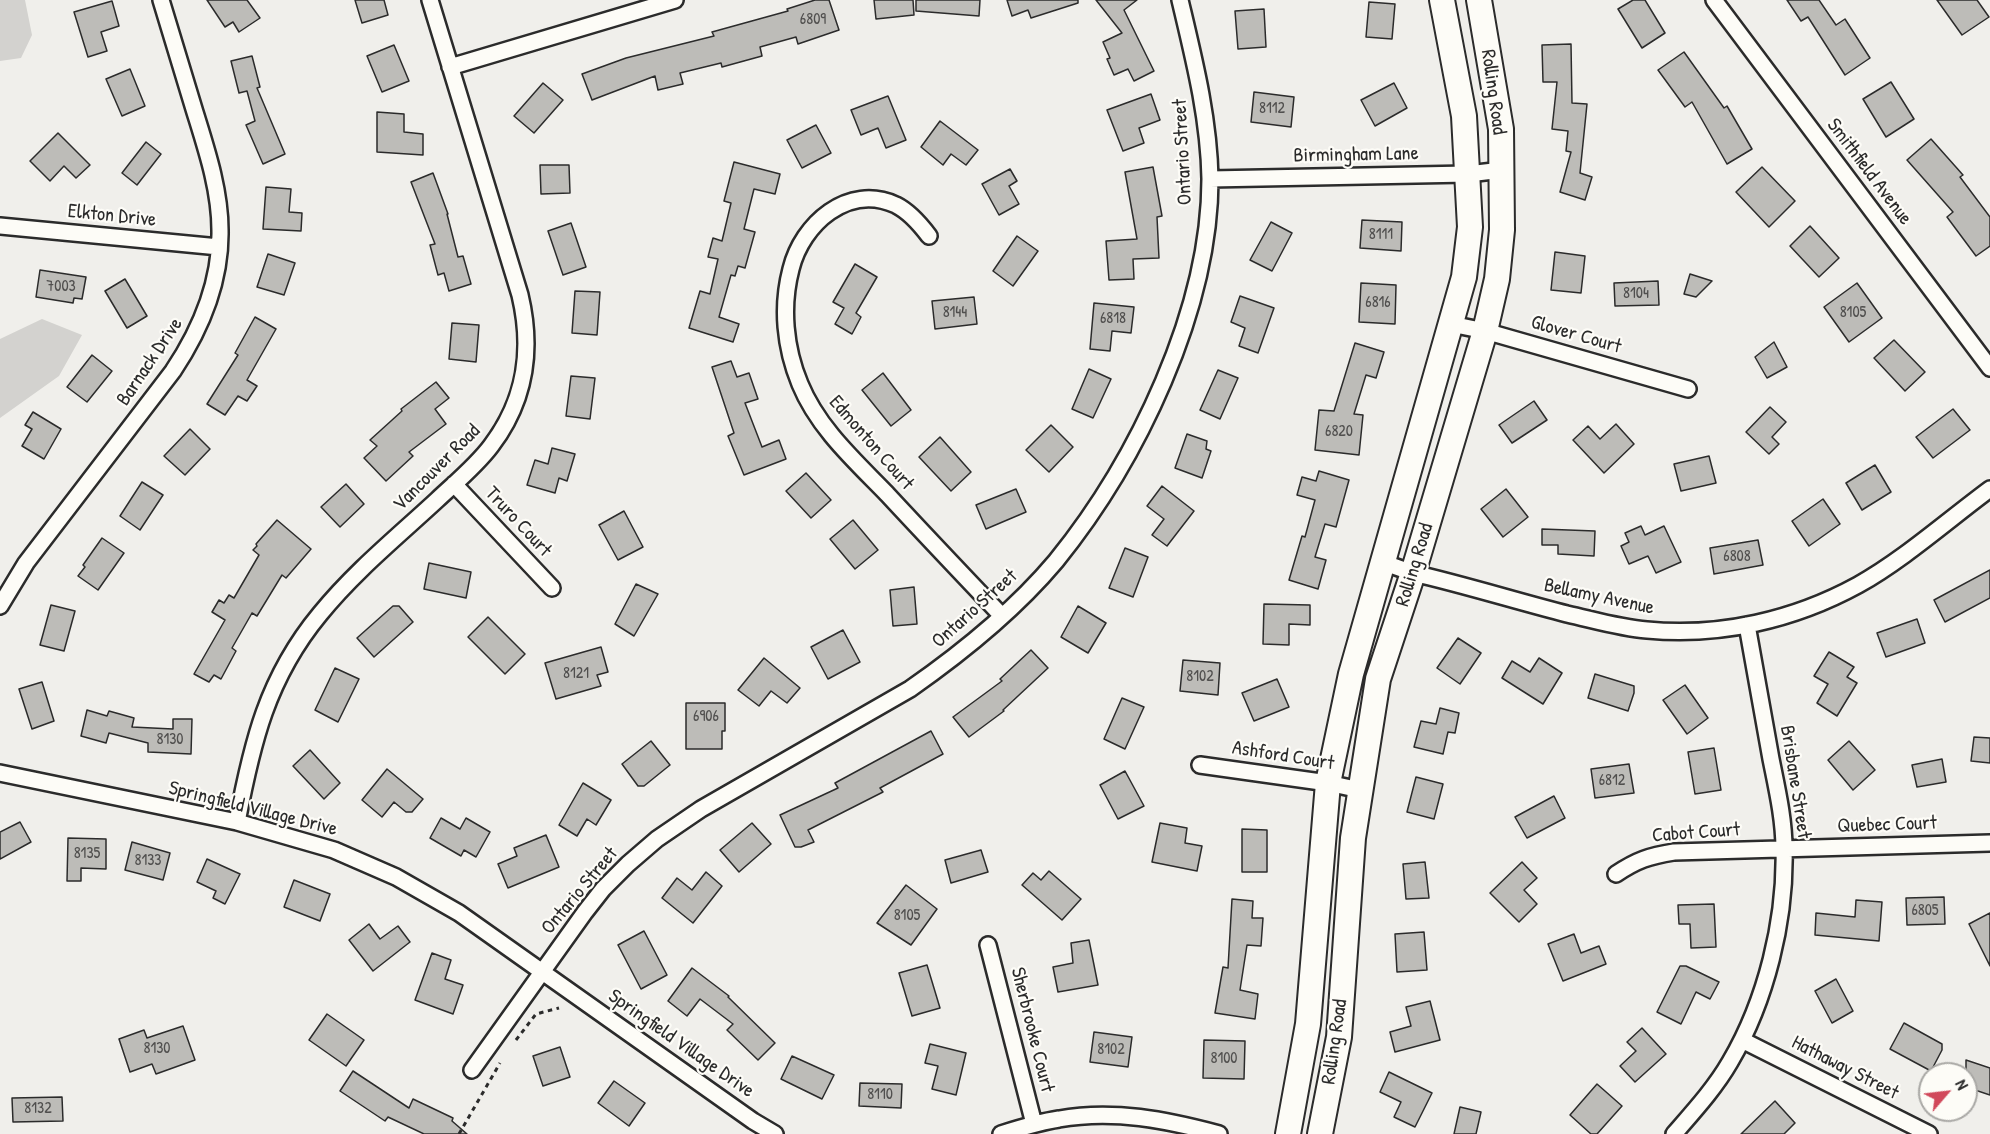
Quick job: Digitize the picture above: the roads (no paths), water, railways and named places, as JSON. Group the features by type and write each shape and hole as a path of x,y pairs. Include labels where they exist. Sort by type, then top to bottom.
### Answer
{"main road":[{"name":"Rolling Road","path":"1288,1134 1308,1024 1326,832 1328,783 1351,674 1464,277 1470,227 1464,116 1442,0"},
{"name":"Rolling Road","path":"1320,1134 1339,1037 1353,838 1378,679 1413,573 1485,331 1497,279 1502,230 1501,129 1479,0"}],"street":[{"name":"Barnack Drive","path":"0,606 26,563 187,350 209,302 219,248 217,196 211,167 161,0"},
{"name":"Vancouver Road","path":"237,822 252,747 262,716 277,680 298,643 319,614 345,585 454,484 490,447 510,416 523,379 527,340 520,295 430,0"},
{"path":"450,67 675,0"},
{"name":"Ontario Street","path":"472,1070 603,889 657,838 701,809 909,689 971,645 1055,561 1084,524 1126,457 1162,385 1183,331 1197,280 1210,179 1200,86 1180,0"},
{"name":"Smithfield Avenue","path":"1714,0 1990,368"},
{"name":"Birmingham Lane","path":"1210,179 1468,174 1502,170"},
{"name":"Edmonton Court","path":"929,236 917,220 896,205 877,200 843,204 823,215 803,237 791,267 785,302 788,342 801,386 824,426 1002,616"},
{"name":"Elkton Drive","path":"0,226 219,248"},
{"name":"Glover Court","path":"1451,324 1485,331 1688,388"},
{"name":"Truro Court","path":"454,484 552,588"},
{"name":"Bellamy Avenue","path":"1382,562 1413,573 1617,626 1677,632 1747,625 1808,608 1859,584 1887,566 1990,489"},
{"name":"Brisbane Street","path":"1674,1134 1730,1064 1742,1040 1769,969 1775,944 1782,892 1784,849 1781,811 1747,625"},
{"name":"Ashford Court","path":"1200,765 1328,783 1360,790"},
{"name":"Springfield Village Drive","path":"0,773 237,822 334,850 396,877 459,913 753,1121 776,1134"},
{"name":"Quebec Court","path":"1784,849 1990,843"},
{"name":"Cabot Court","path":"1616,874 1636,861 1653,855 1674,852 1784,849"},
{"name":"Sherbrooke Court","path":"988,945 1034,1124"},
{"name":"Hathaway Street","path":"1742,1040 1929,1134"},
{"path":"1001,1134 1034,1124 1079,1117 1124,1115 1219,1134"}]}
